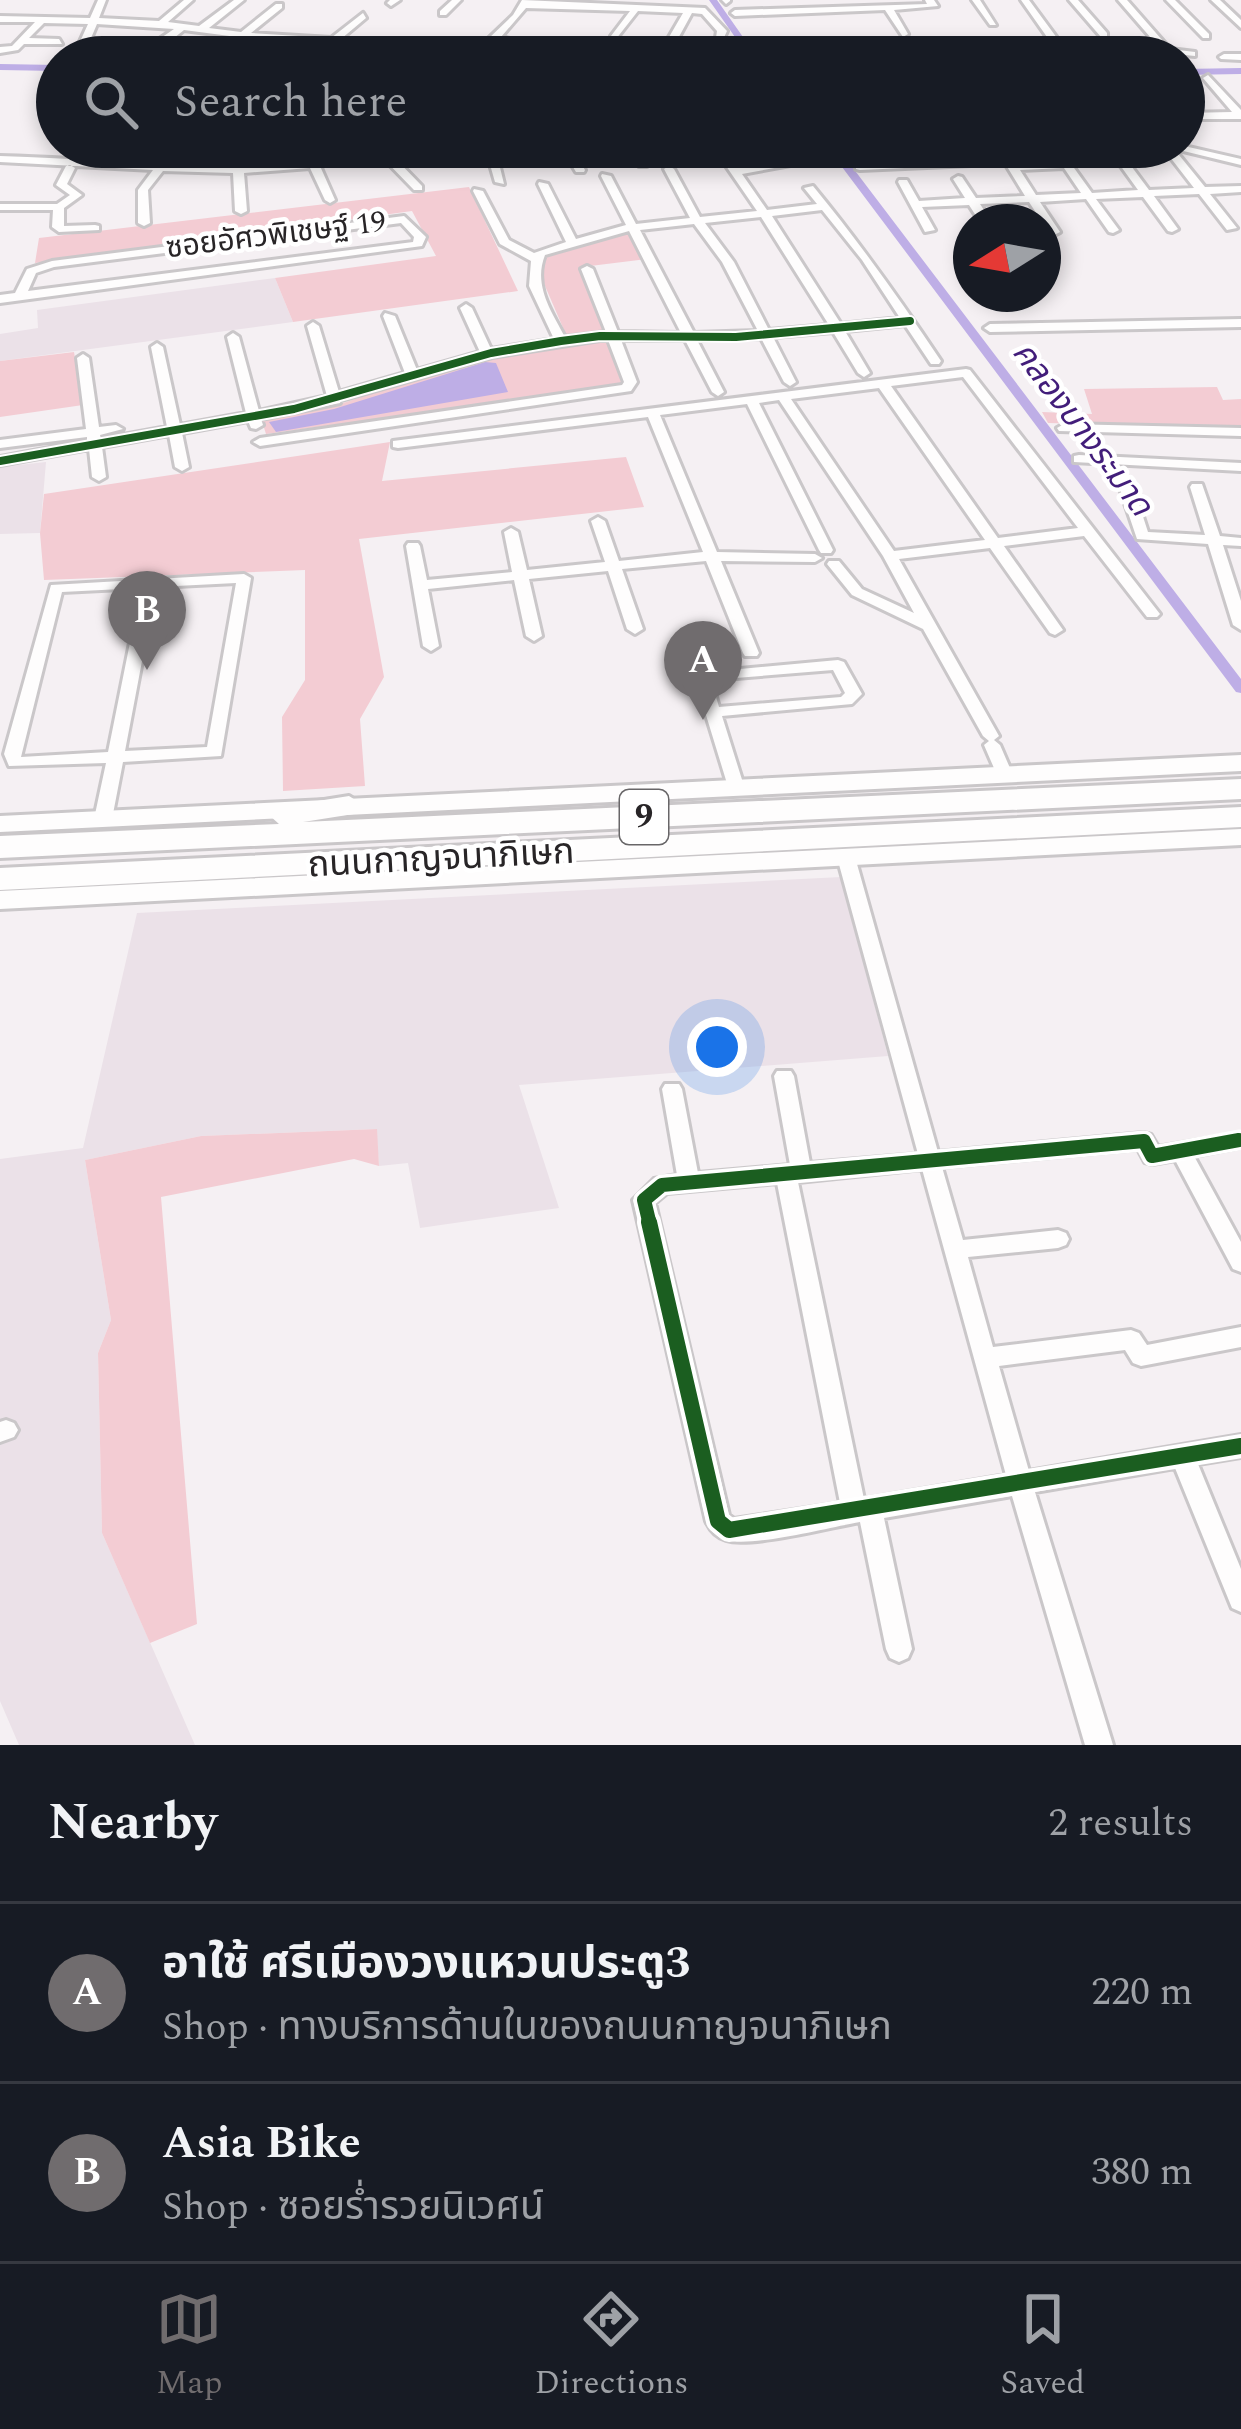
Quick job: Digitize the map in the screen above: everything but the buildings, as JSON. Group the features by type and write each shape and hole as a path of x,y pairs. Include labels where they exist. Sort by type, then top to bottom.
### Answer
{"highway":[{"name":"ถนนกาญจนาภิเษก","path":"0,879 682,848 1224,811 1241,789"},
{"path":"93,831 349,806"},
{"name":"ถนนกาญจนาภิเษก","path":"0,847 93,831 1224,811"},
{"path":"478,874 682,848"}],"main road":[{"path":"1224,811 1241,763"},
{"path":"349,806 1005,775 1224,811"},
{"path":"0,900 846,856 1224,811"},
{"path":"0,824 93,831"}],"street":[{"path":"86,36 102,0"},
{"path":"162,23 189,0"},
{"path":"202,28 240,0"},
{"path":"442,13 457,0"},
{"path":"661,0 664,12"},
{"path":"976,0 993,23"},
{"path":"1025,0 1051,36"},
{"path":"1073,0 1104,35"},
{"path":"1122,0 1154,36"},
{"path":"1170,0 1206,36"},
{"path":"1215,0 1241,25"},
{"path":"496,36 525,2 558,3 579,11 609,4 634,12 708,12 722,31 720,36"},
{"path":"735,13 794,11 813,3 841,10 934,6"},
{"path":"0,20 39,16 162,23 242,36 279,6"},
{"path":"888,8 903,34"},
{"path":"841,10 852,25"},
{"path":"675,36 689,11"},
{"path":"794,11 810,24"},
{"path":"616,36 634,12"},
{"path":"0,50 11,50 39,16"},
{"path":"340,36 363,16"},
{"path":"125,35 144,22"},
{"path":"169,36 183,26"},
{"path":"434,36 444,29"},
{"path":"385,36 393,30"},
{"path":"21,41 36,41"},
{"path":"1224,57 1241,57"},
{"path":"1208,78 1241,116"},
{"path":"1205,115 1241,116"},
{"path":"1205,143 1241,175"},
{"path":"1205,156 1241,162"},
{"path":"0,159 36,160"},
{"path":"0,207 59,207 77,195 61,185 70,168"},
{"path":"139,168 249,168"},
{"path":"316,168 330,200"},
{"path":"402,168 418,188"},
{"path":"496,168 500,182"},
{"path":"733,168 789,248 863,373"},
{"path":"1013,168 1037,204"},
{"path":"1069,168 1113,230"},
{"path":"1127,168 1172,230"},
{"path":"1185,168 1231,228"},
{"path":"238,169 241,211"},
{"path":"669,169 728,262 766,334 787,389 890,556 992,741 1005,775"},
{"path":"143,223 143,190 158,170"},
{"path":"606,176 718,392"},
{"path":"958,178 975,204"},
{"path":"903,182 929,230"},
{"path":"543,184 571,241"},
{"path":"809,188 910,321 934,361"},
{"path":"915,204 1241,189"},
{"path":"478,191 504,242 536,259"},
{"path":"59,207 60,230 95,228"},
{"path":"561,341 533,278 540,253 633,227 823,207"},
{"name":"ซอยอัศวพิเชษฐ์ 19","path":"0,298 20,296 406,247 418,244 420,237 404,219 42,265 31,271 20,296"},
{"path":"233,337 261,447 626,388 631,382 587,269"},
{"path":"466,308 488,354"},
{"path":"389,316 412,374"},
{"path":"0,461 94,439 335,400 488,354 561,341 766,334 910,321"},
{"path":"990,328 1241,323"},
{"path":"313,326 335,400"},
{"path":"157,347 182,467"},
{"path":"83,358 99,477"},
{"path":"398,444 752,400 787,389 956,374 972,377 1152,614"},
{"path":"882,383 1054,630"},
{"path":"752,400 825,557 857,592 929,626"},
{"path":"652,411 751,653"},
{"path":"1064,428 1241,431"},
{"path":"0,444 94,439"},
{"path":"1079,459 1241,467"},
{"path":"1125,483 1142,536 1241,542"},
{"path":"1197,488 1241,625"},
{"path":"598,521 635,629"},
{"path":"890,556 1090,531"},
{"path":"511,532 534,636"},
{"path":"413,545 431,646"},
{"path":"423,585 711,556 825,557"},
{"path":"244,578 219,747 206,754 117,760 15,762 12,754 56,588 244,578"},
{"path":"93,831 117,760 150,582"},
{"path":"714,712 847,700 854,694 838,665 708,674 703,679 735,786"},
{"path":"846,856 958,1249 1018,1486 1099,1745"},
{"path":"784,1076 794,1176 862,1510 899,1649"},
{"path":"672,1089 689,1183"},
{"path":"1239,1140 1152,1156 1144,1141 662,1185 644,1200 718,1521 729,1530 1241,1446"},
{"path":"1182,1153 1241,1263"},
{"path":"958,1249 1058,1239"},
{"path":"986,1358 1131,1340 1141,1356 1241,1336"},
{"path":"1183,1457 1241,1600"}],"shaded area":[{"path":"469,187 518,291 293,322 275,278 436,256 412,211 35,263 39,238"},
{"path":"624,233 633,235 647,259 582,267 625,385 266,434 261,418 343,403 469,362 570,344 536,265 546,253"},
{"path":"275,278 293,322 0,361 0,334 38,328 37,310"},
{"path":"74,352 83,405 0,417 0,361"},
{"path":"485,362 496,363 508,392 276,432 269,422 334,409"},
{"path":"1217,387 1223,400 1241,399 1241,428 1048,423 1042,412 1092,414 1084,389"},
{"path":"390,442 382,481 626,457 644,507 359,539 384,677 360,719 365,786 283,791 282,717 305,680 305,570 44,580 40,533 44,494"},
{"path":"46,462 40,533 0,534 0,467"},
{"path":"841,877 888,1056 519,1085 559,1208 420,1228 408,1163 379,1166 376,1129 201,1136 85,1160 111,1320 98,1353 102,1533 195,1745 19,1745 0,1701 0,1159 83,1148 137,913"},
{"path":"377,1129 379,1166 354,1159 161,1197 197,1624 150,1643 102,1533 98,1353 111,1320 85,1160 201,1136"}],"waterway":[{"name":"คลองบางระมาด","path":"713,0 738,36"},
{"path":"0,67 36,68"},
{"path":"1205,72 1241,71"},
{"name":"คลองบางระมาด","path":"848,168 1241,689"}],"cycle path":[{"path":"0,461 294,409 491,353 561,341 600,336 736,337 910,321"},
{"path":"1239,1140 1152,1156 1144,1141 662,1185 644,1200 718,1521 729,1530 1241,1446"}],"place":[{"name":"Asia Bike","path":"147,670"},
{"name":"อาใช้ ศรีเมืองวงแหวนประตู3","path":"703,720"}]}
